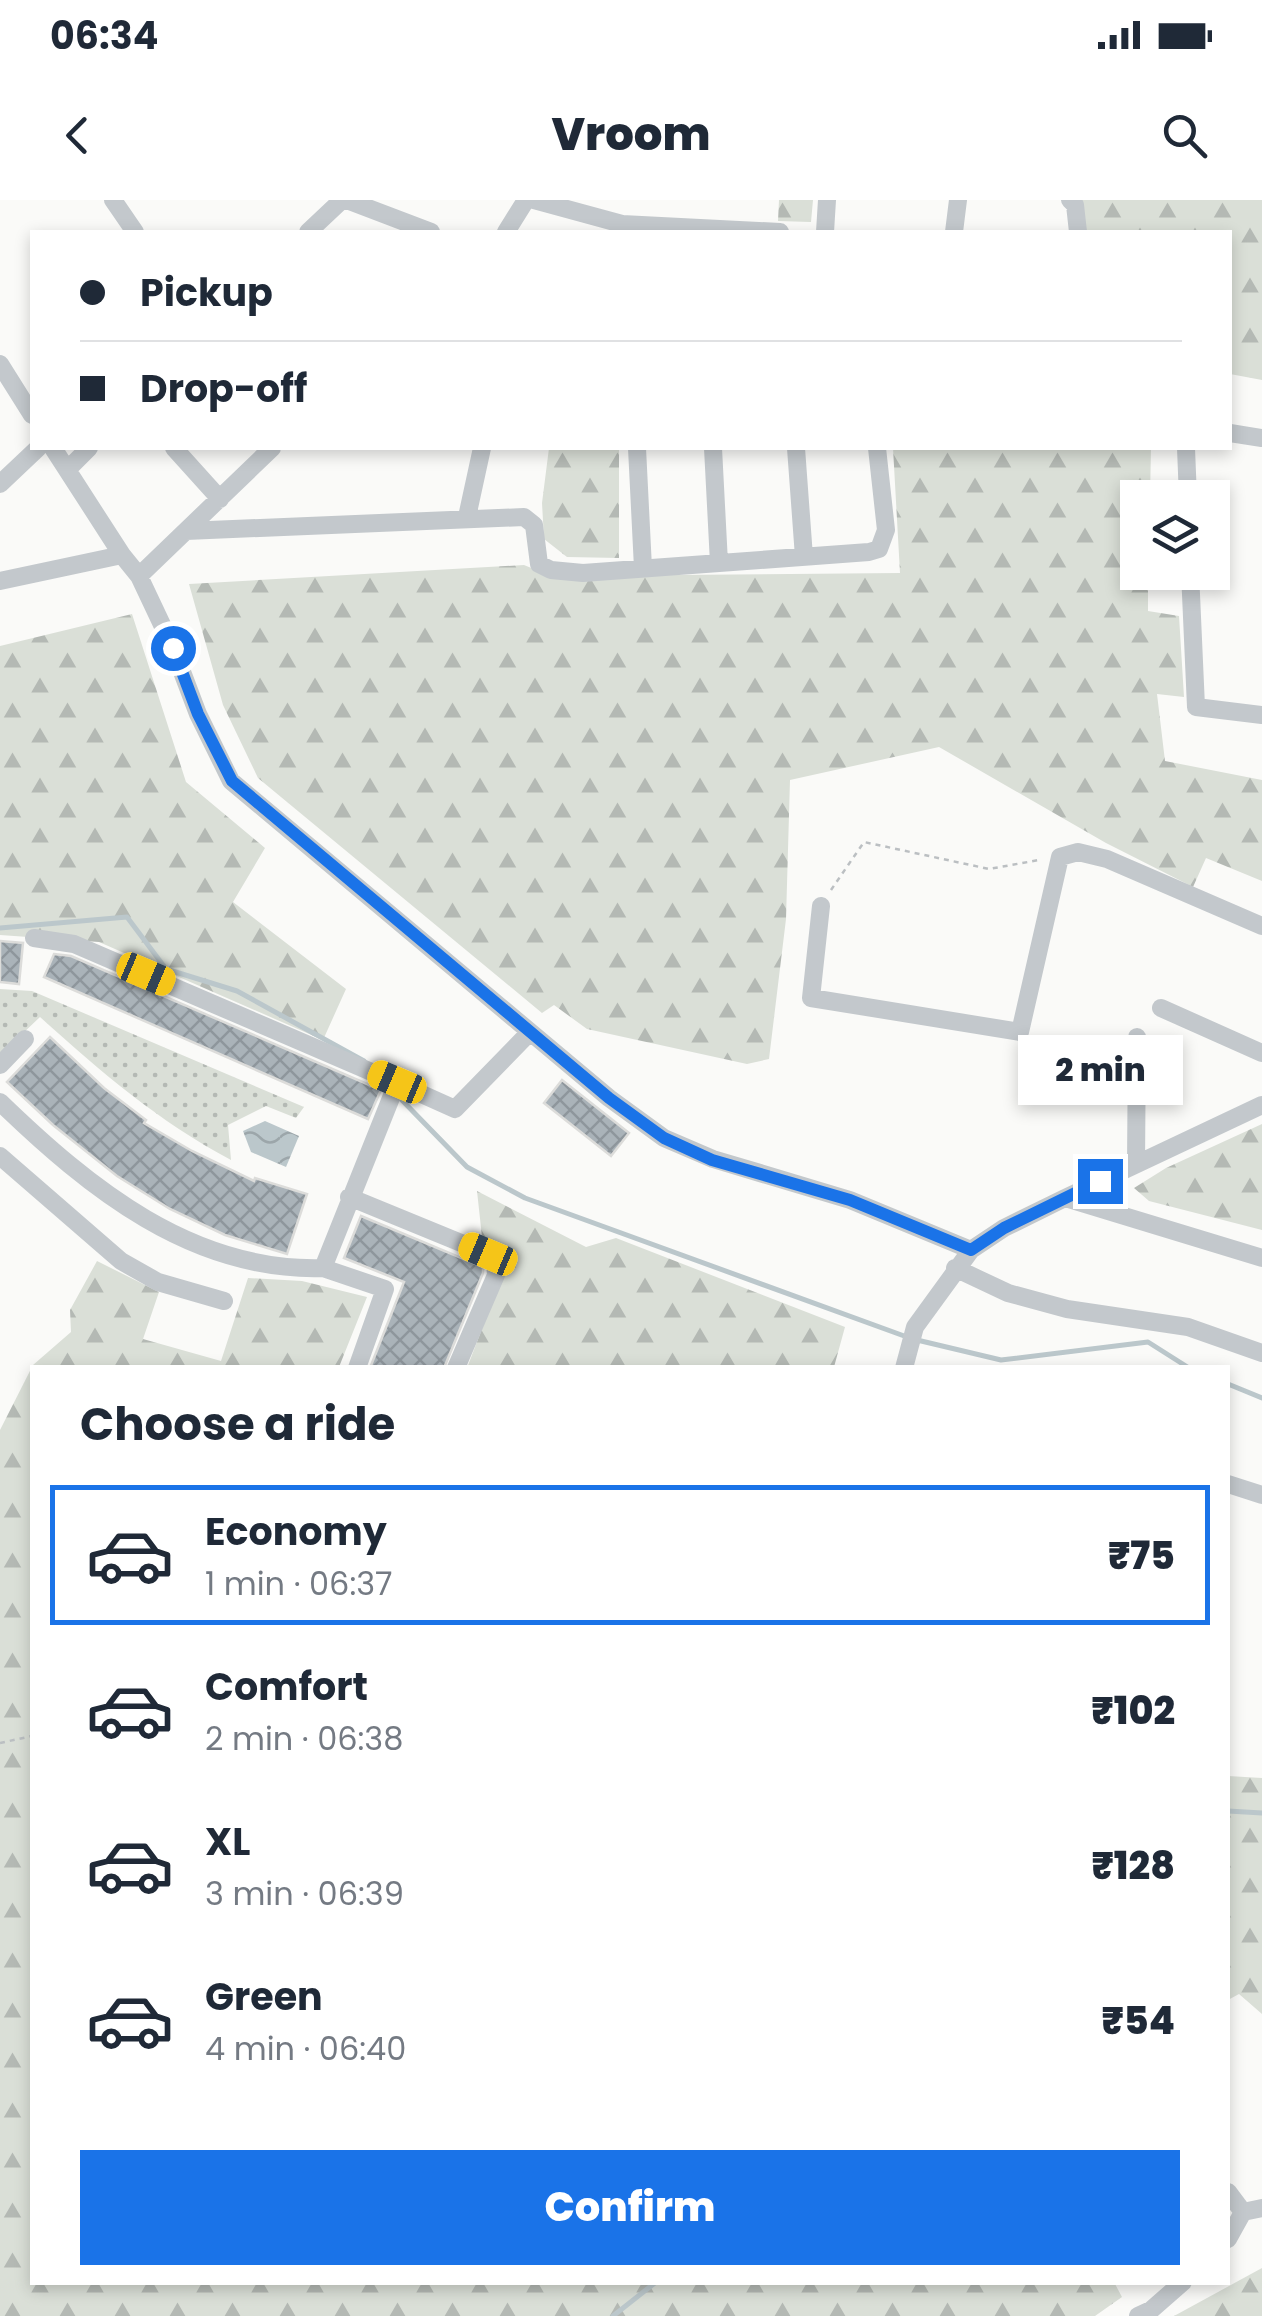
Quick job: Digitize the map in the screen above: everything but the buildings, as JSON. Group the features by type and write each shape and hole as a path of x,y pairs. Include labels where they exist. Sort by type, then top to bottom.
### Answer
{"street":[{"path":"113,200 134,230"},
{"path":"310,230 344,200 426,230"},
{"path":"508,230 530,200 622,224 740,230"},
{"path":"824,230 827,200"},
{"path":"954,230 958,200"},
{"path":"1070,200 1076,205 1078,230"},
{"path":"0,364 30,413"},
{"path":"1232,433 1262,438"},
{"path":"0,484 36,450"},
{"path":"54,450 122,556 140,576 198,714 232,781 609,1098 664,1138 712,1160 850,1200 971,1250"},
{"path":"67,470 88,450"},
{"path":"176,450 220,499"},
{"path":"140,576 270,450"},
{"path":"467,517 482,450"},
{"path":"637,450 644,568"},
{"path":"713,450 718,563"},
{"path":"796,450 804,557"},
{"path":"186,532 524,517 534,526 539,564 551,570 583,573 879,549 886,530 877,450"},
{"path":"1186,450 1187,480"},
{"path":"0,581 122,556"},
{"path":"1191,590 1196,707 1262,715"},
{"path":"821,906 812,998 1020,1032 1060,857 1078,852 1106,858 1262,926"},
{"path":"34,938 74,944 455,1109 530,1032"},
{"path":"1161,1008 1262,1053"},
{"path":"1136,1037 1136,1164"},
{"path":"0,1065 25,1039"},
{"path":"324,1268 397,1082"},
{"path":"0,1102 88,1182 152,1224 203,1247 256,1263 324,1268 385,1289 357,1365"},
{"path":"905,1365 915,1327 971,1250 1004,1228 1262,1105"},
{"path":"0,1156 120,1261 158,1282 224,1301"},
{"path":"350,1197 488,1254 495,1262 496,1275 457,1365"},
{"path":"1065,1198 1262,1258"},
{"path":"955,1268 1008,1294 1067,1309 1188,1327 1262,1353"},
{"path":"1230,1485 1262,1495"},
{"path":"1230,2195 1242,2212"},
{"path":"1242,2212 1262,2208"},
{"path":"1230,2235 1242,2212"},
{"path":"1138,2316 1180,2285"}],"path":[{"path":"821,906 864,842 988,869 1060,857"},
{"path":"0,1743 30,1736"}],"green space":[{"path":"779,200 813,200 811,222 778,221"},
{"path":"1081,200 1262,200 1262,380 1232,374 1232,230 1076,230"},
{"path":"549,450 619,450 619,558 567,557 544,539 542,503"},
{"path":"893,450 1151,450 1150,480 1120,480 1120,590 1148,590 1148,611 1179,616 1184,697 1157,694 1165,761 1262,780 1262,881 1206,858 1193,887 1106,843 939,747 790,780 786,919 769,1059 747,1064 587,1029 554,1005 542,1013 258,778 223,705 189,584 524,565 551,576 900,573"},
{"path":"132,614 186,782 265,848 233,902 346,989 323,1040 99,942 0,935 0,646"},
{"path":"0,989 32,991 304,1107 296,1118 266,1106 228,1125 231,1160 131,1094 40,1017 0,1055"},
{"path":"1262,1124 1262,1230 1149,1201 1134,1188 1166,1168"},
{"path":"477,1191 586,1247 616,1238 845,1327 835,1365 468,1365 512,1250 482,1237"},
{"path":"97,1261 159,1292 143,1339 221,1361 248,1278 302,1281 367,1297 340,1365 33,1365 71,1332 70,1310"},
{"path":"30,1371 30,2285 1116,2285 1122,2297 1095,2316 0,2316 0,1430"},
{"path":"1230,1776 1262,1778 1262,2014 1239,1994 1230,1999"},
{"path":"1262,2268 1262,2316 1174,2316"}],"water":[{"path":"265,1121 299,1136 286,1167 251,1152 243,1131"}],"waterway":[{"path":"0,928 127,917 166,969 237,991 364,1061"},
{"path":"396,1094 467,1167 525,1198 907,1337"},
{"path":"917,1340 1001,1360 1148,1342 1184,1365"},
{"path":"1230,1385 1262,1398"},
{"path":"1230,1811 1262,1813"},
{"path":"613,2316 652,2285"}],"route":[{"path":"173,648 198,714 232,781 609,1098 664,1138 712,1160 850,1200 971,1250 1004,1228 1100,1181"}]}
